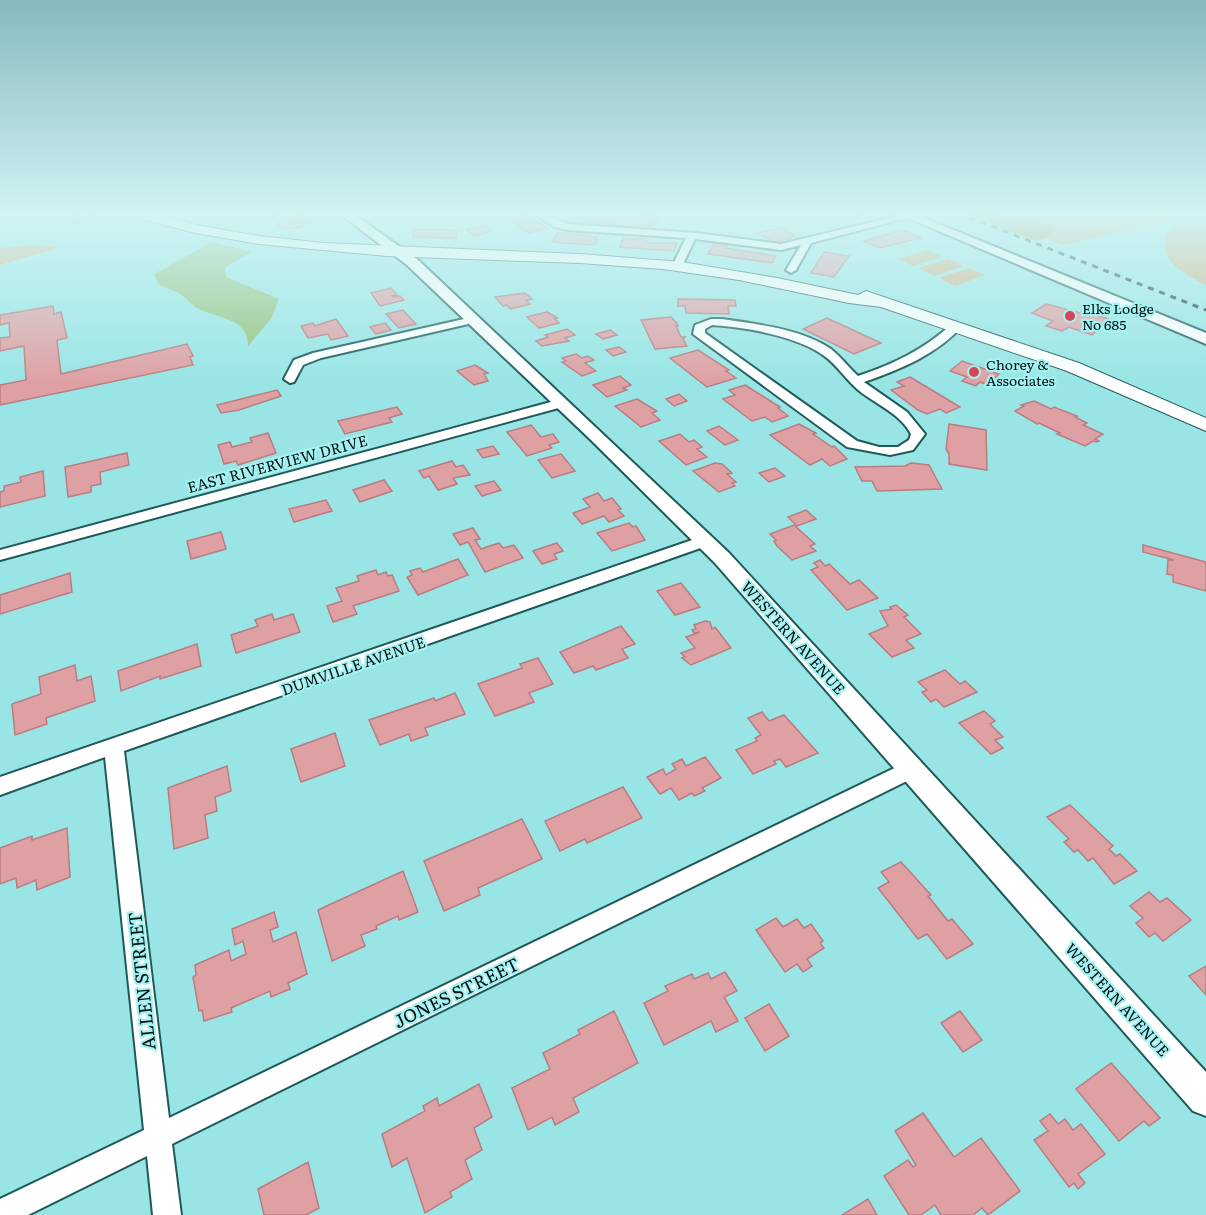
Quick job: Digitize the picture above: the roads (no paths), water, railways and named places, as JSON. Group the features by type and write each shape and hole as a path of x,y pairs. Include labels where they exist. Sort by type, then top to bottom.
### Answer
{"main road":[{"path":"700,270 776,282 864,302 881,302 957,325 1073,367 1206,425"}],"street":[{"name":"WESTERN AVENUE","path":"418,270 562,403 704,541 912,769 1206,1098"},
{"path":"1040,270 1206,339"},
{"path":"290,379 298,363 317,355 473,320"},
{"path":"723,322 806,342 825,351 856,381 915,426 918,434 912,446 889,451 868,449 852,444 697,330 704,324 723,322"},
{"path":"856,381 897,367 908,357 934,347 957,325"},
{"name":"EAST RIVERVIEW DRIVE","path":"0,555 562,403"},
{"name":"DUMVILLE AVENUE","path":"0,786 704,541"},
{"name":"ALLEN STREET","path":"114,747 167,1215"},
{"name":"JONES STREET","path":"0,1214 912,769"}],"railway":[{"path":"1103,270 1206,310"}],"place":[{"name":"Elks Lodge No 685","path":"1070,316"},
{"name":"Chorey & Associates","path":"974,372"}]}
